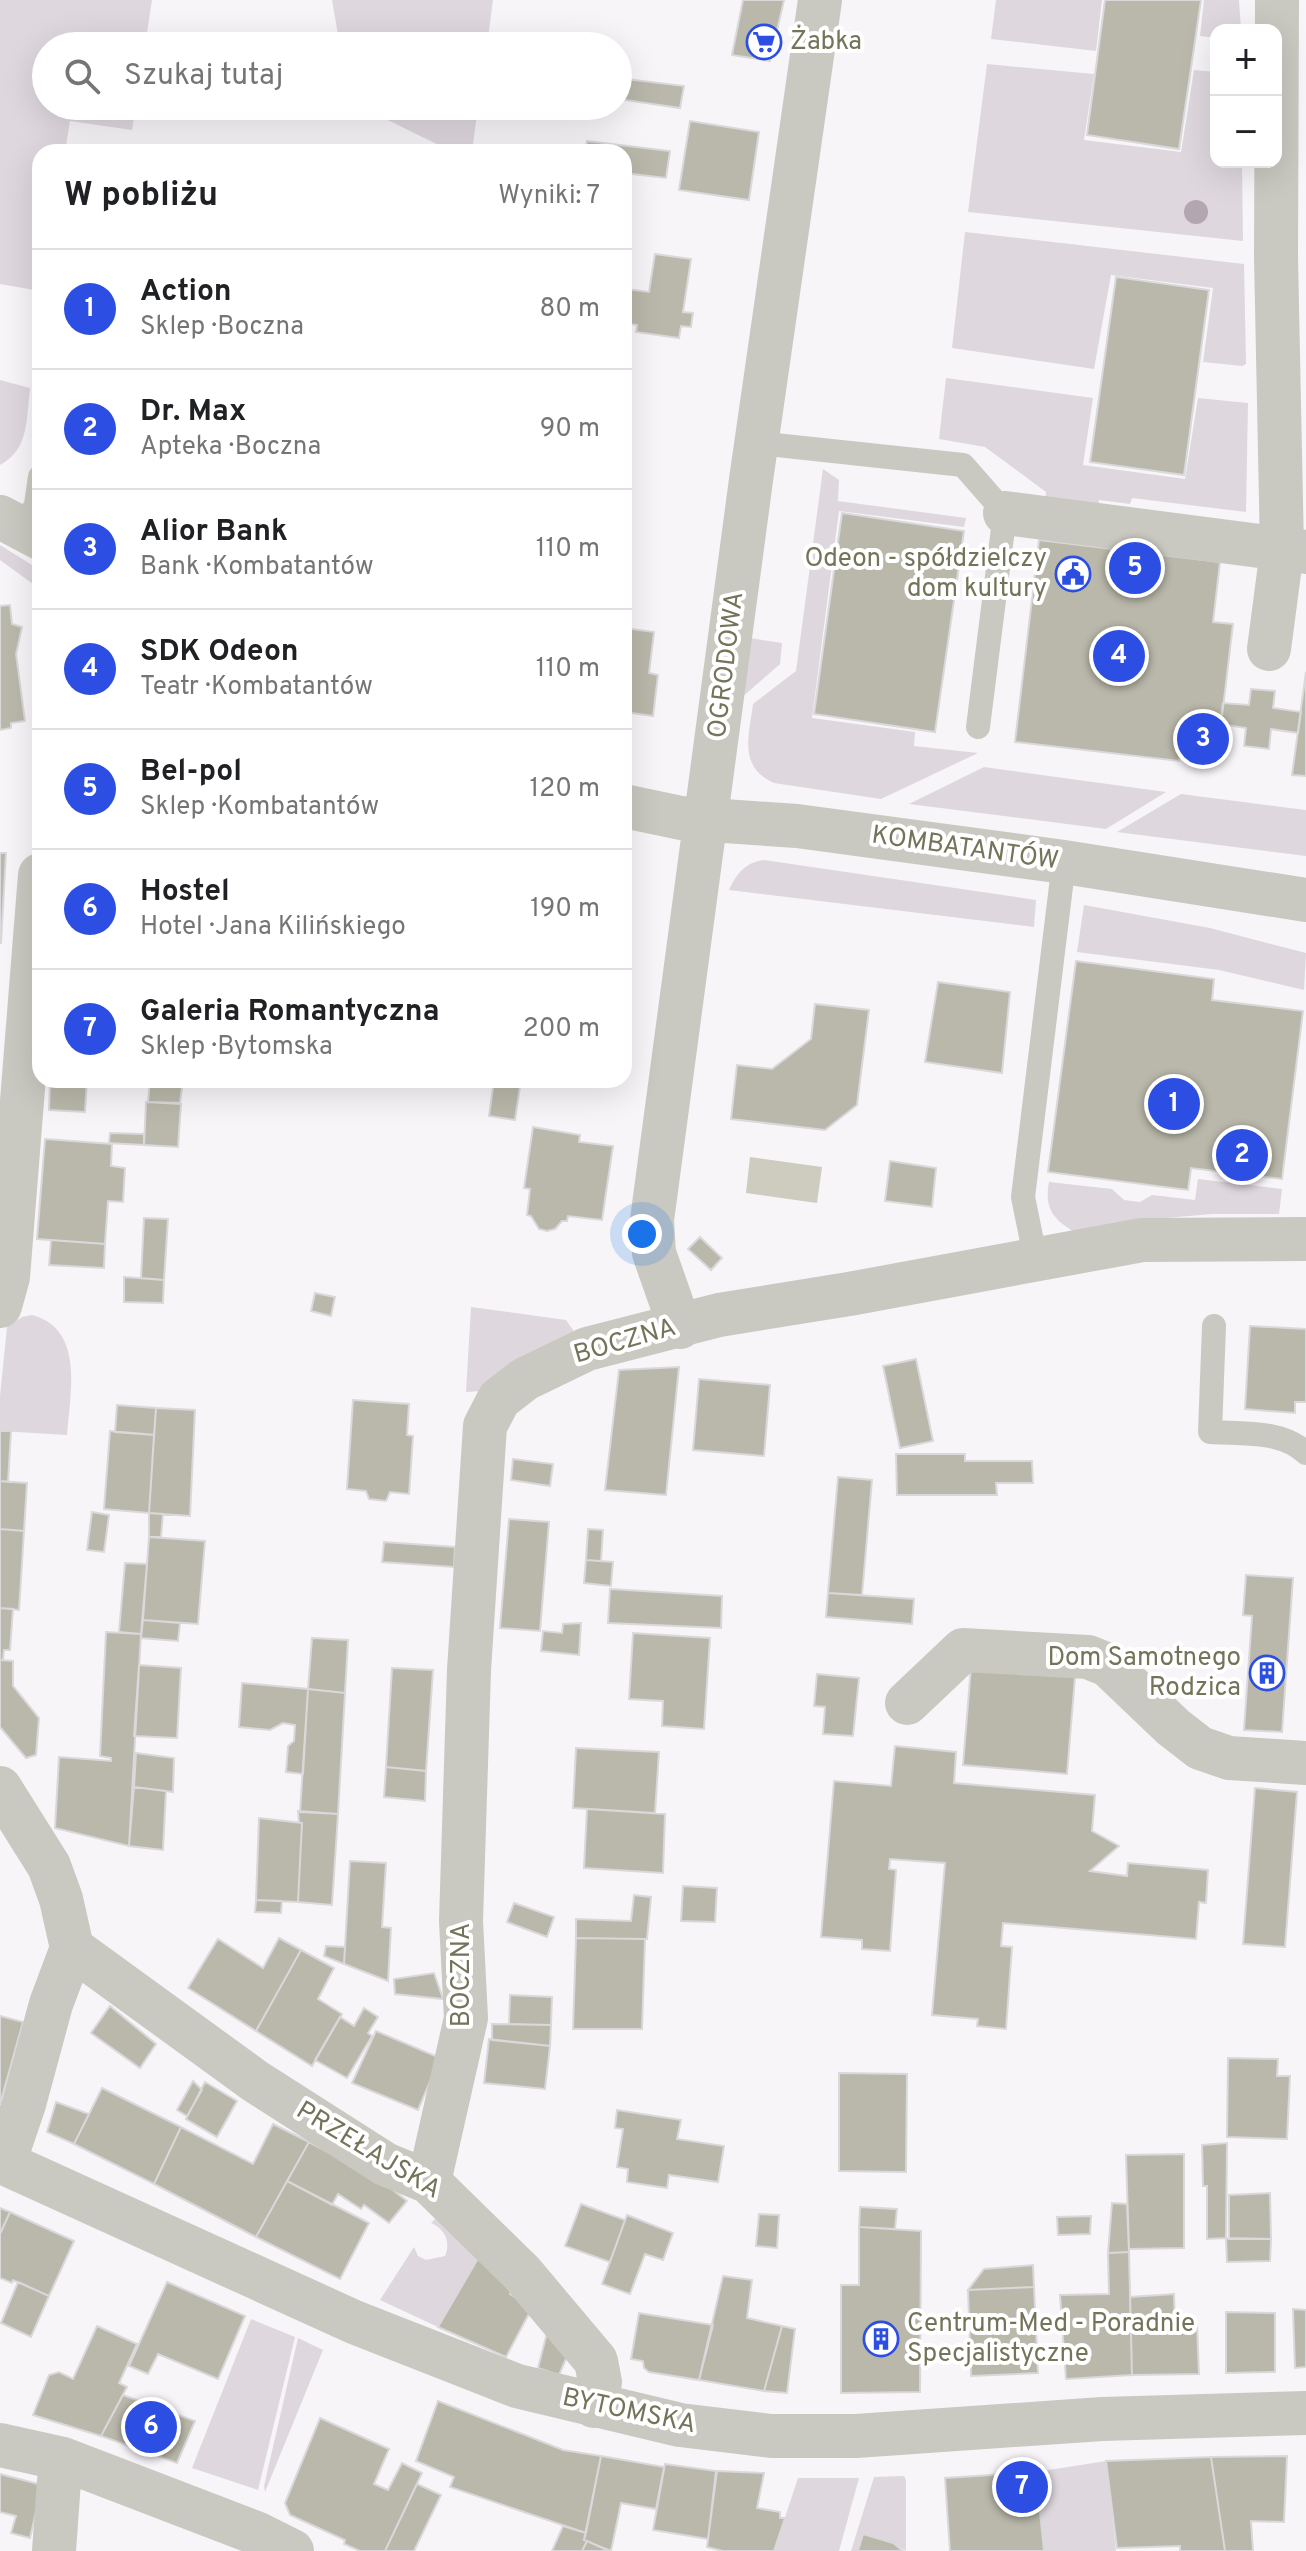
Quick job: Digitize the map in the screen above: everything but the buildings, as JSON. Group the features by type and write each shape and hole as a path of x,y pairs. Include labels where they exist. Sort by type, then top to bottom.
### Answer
{"street":[{"name":"OGRODOWA","path":"680,1327 654,1253 652,1220 820,0"},
{"path":"1269,649 1294,551 1276,257 1279,148 1277,0"},
{"path":"1005,513 1294,551"},
{"name":"KOMBATANTÓW","path":"632,808 681,818 797,826 1064,862 1306,900"},
{"path":"0,1306 8,1277 32,976"},
{"name":"BOCZNA","path":"429,2182 466,2018 462,1889 469,1670 485,1426 499,1399 525,1379 587,1349 719,1315 1142,1240 1306,1239"},
{"path":"907,1703 963,1650 1088,1657 1108,1665 1173,1727 1200,1748 1229,1758 1306,1756"},
{"path":"0,1788 49,1866 61,1899 72,1948 51,2004 24,2104 2,2162"},
{"name":"PRZEŁAJSKA","path":"72,1948 255,2081 385,2164 429,2182 522,2273 596,2361 600,2378 594,2406"},
{"name":"BYTOMSKA","path":"2,2162 354,2322 517,2386 680,2425 771,2436 870,2435 1102,2419 1306,2413"},
{"path":"0,2445 63,2459 256,2533 292,2551"},
{"path":"54,2551 63,2459"}],"lane":[{"path":"757,443 963,465 1005,513 978,727"},
{"path":"1036,1261 1023,1197 1064,862"},
{"path":"1214,1326 1210,1432 1267,1435 1294,1442 1306,1453"}],"shaded area":[{"path":"0,0 152,0 147,32 32,32 32,120 134,120 132,130 70,121 66,144 32,144 32,290 0,284"},
{"path":"332,0 493,0 489,32 338,32"},
{"path":"996,0 1102,0 1096,51 991,39"},
{"path":"1204,0 1239,0 1241,24 1210,24 1210,37 1200,36"},
{"path":"987,64 1094,74 1084,140 1181,152 1194,70 1210,71 1210,168 1242,168 1243,241 968,212"},
{"path":"388,120 476,120 473,144 437,144"},
{"path":"965,232 1244,264 1246,364 1203,362 1213,288 1111,275 1094,369 952,348"},
{"path":"946,378 1093,398 1083,465 1185,479 1198,398 1248,403 1246,512 1132,498 1130,504 1099,500 1097,522 1044,517 1046,492 985,447 939,439"},
{"path":"0,380 30,388 22,442 0,465"},
{"path":"823,469 839,480 838,501 966,518 964,527 839,511 812,718 915,732 914,746 978,753 881,799 774,783 755,768 748,750 753,704 796,671"},
{"path":"0,545 32,565 32,583 0,560"},
{"path":"750,638 782,643 780,664 741,698"},
{"path":"984,767 1166,792 1106,829 909,804"},
{"path":"1181,794 1306,810 1306,856 1117,832"},
{"path":"764,860 1036,900 1034,927 729,890 742,870"},
{"path":"1084,905 1210,928 1306,953 1304,990 1219,970 1077,952"},
{"path":"750,1157 822,1167 817,1203 746,1193"},
{"path":"1198,1179 1282,1189 1279,1214 1212,1214 1154,1219 1076,1233 1056,1218 1049,1206 1049,1182 1112,1189 1124,1200 1140,1202 1152,1195 1195,1200"},
{"path":"471,1307 566,1320 575,1333 482,1391 466,1392"},
{"path":"32,1315 49,1322 67,1348 71,1382 67,1435 0,1431 7,1327 22,1317"},
{"path":"436,2218 480,2255 438,2327 380,2300 414,2247 418,2256 426,2260 445,2256 446,2236 431,2223"},
{"path":"251,2319 295,2337 258,2490 192,2468"},
{"path":"298,2338 323,2350 265,2492 264,2486"},
{"path":"1106,2461 1116,2551 1044,2551 1036,2472"},
{"path":"904,2476 906,2551 893,2543 864,2535 858,2551 851,2551 874,2477"},
{"path":"798,2478 859,2478 839,2551 774,2551"}],"place":[{"name":"Żabka","path":"764,42"},
{"name":"Bel-pol","path":"1135,568"},
{"name":"Odeon - spółdzielczy dom kultury","path":"1073,574"},
{"name":"SDK Odeon","path":"1119,656"},
{"name":"Alior Bank","path":"1203,739"},
{"name":"Action","path":"1174,1104"},
{"name":"Dr. Max","path":"1242,1155"},
{"name":"Dom Samotnego Rodzica","path":"1267,1673"},
{"name":"Centrum-Med - Poradnie Specjalistyczne","path":"881,2339"},
{"name":"Hostel","path":"151,2427"},
{"name":"Galeria Romantyczna","path":"1022,2487"}]}
